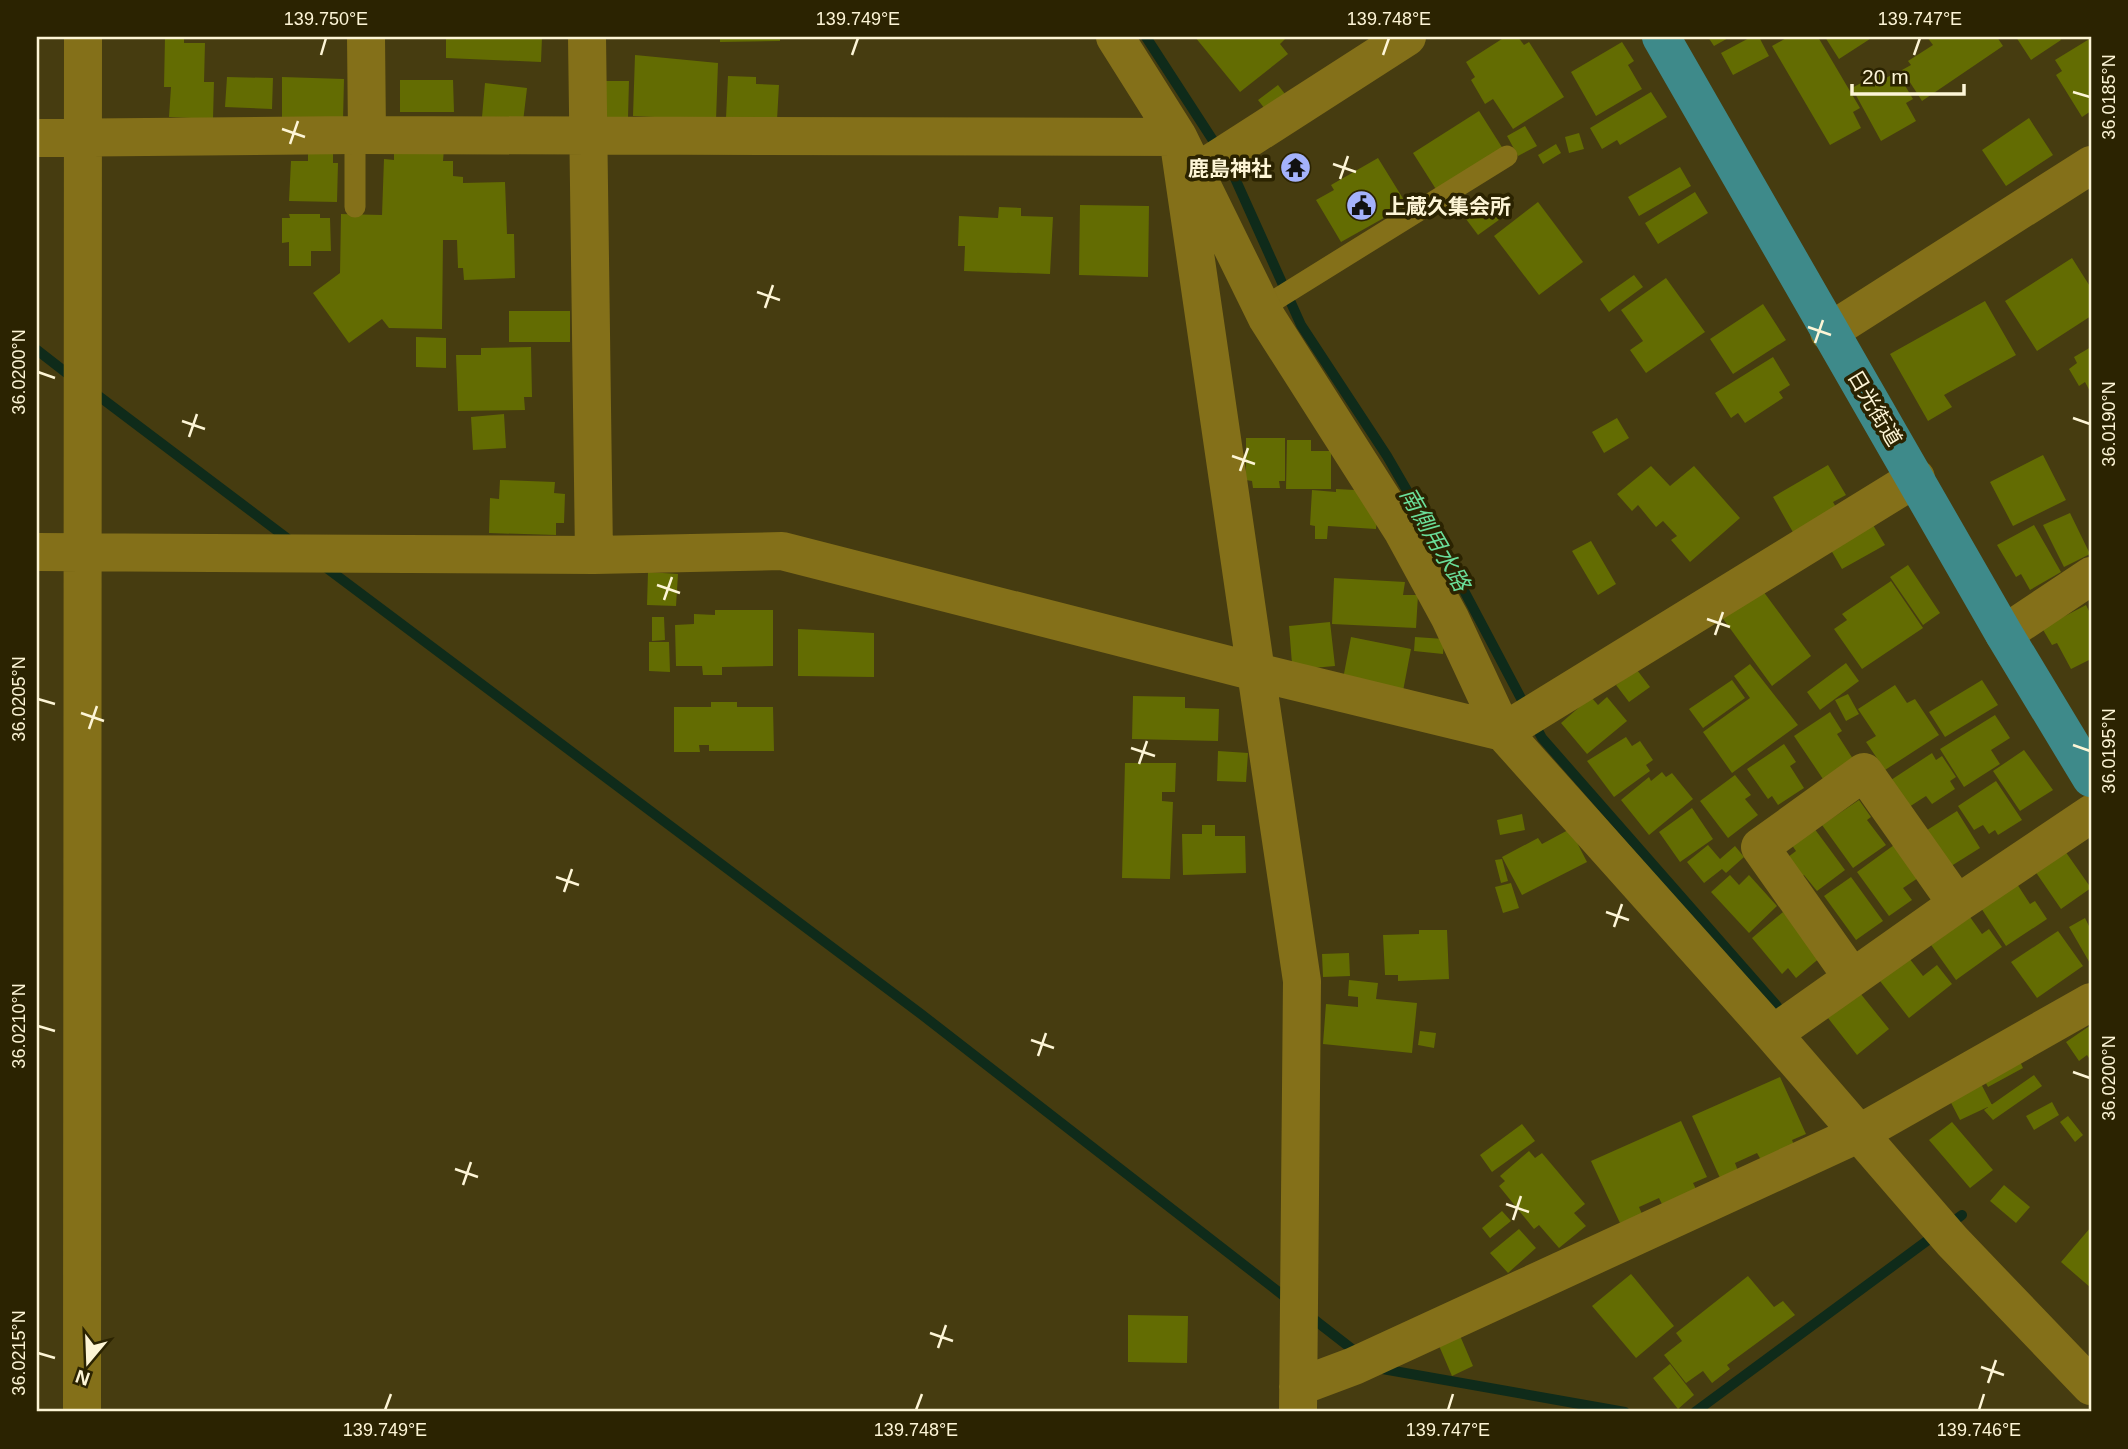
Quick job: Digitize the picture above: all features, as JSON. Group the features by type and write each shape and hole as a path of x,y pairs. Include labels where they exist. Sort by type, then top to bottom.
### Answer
{"highway":[{"name":"日光街道","path":"1661,37 2004,634 2091,779"}],"street":[{"path":"82,1412 83,37"},
{"path":"361,135 366,37"},
{"path":"587,37 594,555"},
{"path":"1115,37 1178,136 1302,981 1298,1400"},
{"path":"1218,159 1407,37"},
{"path":"37,138 361,135 1178,136 1218,159 1268,305 1402,530 1450,618 1521,721 1773,1034 1952,1241 2091,1386"},
{"path":"1829,332 2091,165"},
{"path":"37,552 594,555 782,551 1256,672 1521,721 1916,478"},
{"path":"2004,634 2091,576"},
{"path":"1852,977 1760,847 1864,772 1957,904"},
{"path":"1773,1034 1957,904 2091,814"},
{"path":"1298,1400 1354,1366 1860,1133 2091,1002"},
{"path":"2091,1391 2091,1412"}],"lane":[{"path":"355,207 361,135"},
{"path":"1268,305 1507,156"}],"building":[{"path":"165,37 184,37 184,43 205,43 204,82 214,82 213,119 169,117 171,87 164,87"},
{"path":"446,37 542,37 541,62 446,58"},
{"path":"720,37 780,37 780,41 720,42"},
{"path":"1195,37 1283,37 1285,39 1280,44 1288,54 1240,92"},
{"path":"1505,37 1518,37 1524,45 1529,42 1564,97 1513,129 1493,99 1485,104 1471,80 1475,77 1466,62"},
{"path":"1708,37 1730,37 1714,46"},
{"path":"1751,37 1759,37 1769,56 1733,75 1721,53"},
{"path":"1788,37 1818,37 1860,108 1853,112 1861,128 1830,145 1772,46"},
{"path":"1825,37 1873,37 1839,59"},
{"path":"1927,37 1997,37 2003,46 1922,101 1902,70 1911,65 1908,61 1933,45"},
{"path":"2016,37 2059,37 2061,40 2031,60"},
{"path":"2091,38 2091,111 2082,117 2056,75 2062,71 2055,60"},
{"path":"1622,42 1634,61 1628,65 1642,89 1596,116 1571,72"},
{"path":"635,55 718,63 716,120 633,116"},
{"path":"1897,72 1913,99 1906,103 1916,121 1881,141 1852,88 1879,73 1884,79"},
{"path":"728,76 756,77 756,84 779,85 777,120 726,118"},
{"path":"227,77 273,78 272,109 225,107"},
{"path":"282,77 344,79 343,120 282,119"},
{"path":"400,80 453,80 454,112 400,112"},
{"path":"604,81 629,81 628,118 603,118"},
{"path":"485,83 527,88 523,122 482,117"},
{"path":"1278,85 1285,94 1265,109 1258,100"},
{"path":"1651,92 1667,117 1620,145 1617,140 1602,149 1590,128"},
{"path":"1479,111 1505,152 1439,194 1413,153"},
{"path":"2029,118 2053,155 2006,186 1982,150"},
{"path":"1525,126 1537,146 1518,156 1507,136"},
{"path":"1579,133 1584,149 1569,153 1565,137"},
{"path":"1556,144 1561,153 1543,164 1538,155"},
{"path":"394,148 444,149 443,161 453,161 453,176 463,177 463,183 505,182 507,234 514,234 515,278 464,280 463,268 458,268 457,240 443,240 442,329 389,328 382,319 349,343 313,293 340,273 341,214 382,215 384,159 394,160"},
{"path":"308,152 333,153 333,163 338,163 337,202 289,201 291,161 308,161"},
{"path":"1294,158 1303,172 1293,178 1284,164"},
{"path":"1378,158 1407,205 1341,242 1316,200 1334,190 1331,185"},
{"path":"1680,167 1691,186 1639,216 1628,197"},
{"path":"1695,192 1708,213 1658,244 1645,223"},
{"path":"1497,196 1510,212 1478,235 1466,219"},
{"path":"1538,202 1583,262 1539,295 1494,236"},
{"path":"1080,205 1149,206 1148,277 1079,275"},
{"path":"999,207 1021,208 1021,216 1053,217 1050,274 964,271 965,246 958,246 959,216 998,218"},
{"path":"289,214 320,214 320,218 330,218 331,251 311,251 311,266 289,266 289,242 282,243 282,218 290,218"},
{"path":"2072,258 2091,288 2091,316 2037,351 2005,301"},
{"path":"1634,275 1643,287 1609,312 1600,299"},
{"path":"1666,278 1705,332 1646,373 1630,350 1643,341 1621,310"},
{"path":"1985,301 2016,355 1944,395 1952,407 1928,421 1890,354"},
{"path":"1763,304 1786,340 1733,374 1710,339"},
{"path":"509,311 570,311 570,342 509,342"},
{"path":"416,337 446,338 446,368 416,367"},
{"path":"531,347 532,397 524,397 525,410 458,411 456,355 481,355 481,348"},
{"path":"2091,347 2091,393 2085,382 2079,386 2069,369 2077,363 2074,357"},
{"path":"1773,357 1790,385 1779,392 1783,398 1745,423 1738,413 1731,418 1715,393"},
{"path":"504,414 506,448 473,450 471,417"},
{"path":"1617,418 1629,438 1604,453 1592,432"},
{"path":"1246,438 1285,438 1285,481 1279,481 1280,488 1253,488 1252,481 1246,480"},
{"path":"1287,440 1311,440 1311,451 1331,451 1331,489 1286,489"},
{"path":"2043,455 2066,500 2013,526 1990,482"},
{"path":"1828,465 1846,495 1833,502 1837,509 1794,534 1773,497"},
{"path":"1651,466 1670,486 1694,466 1740,518 1690,562 1671,540 1677,536 1663,521 1656,527 1638,505 1632,511 1617,494"},
{"path":"500,480 555,482 554,493 565,494 564,523 556,523 556,535 489,533 490,498 499,499"},
{"path":"1336,489 1355,490 1377,518 1376,529 1328,526 1327,539 1315,539 1315,526 1310,525 1312,490 1336,492"},
{"path":"2070,513 2090,554 2064,567 2043,525"},
{"path":"1870,520 1885,545 1842,569 1828,545"},
{"path":"2034,525 2061,572 2030,590 2021,574 2016,577 1997,545"},
{"path":"1591,541 1616,584 1598,595 1572,551"},
{"path":"1908,565 1940,613 1923,625 1890,577"},
{"path":"648,572 678,574 676,606 647,605"},
{"path":"1334,578 1405,582 1403,595 1418,595 1416,628 1332,624"},
{"path":"1891,581 1923,628 1862,669 1834,629 1847,620 1842,614"},
{"path":"1760,587 1811,656 1772,686 1721,616"},
{"path":"2086,605 2091,615 2091,659 2071,669 2057,643 2052,645 2042,628"},
{"path":"715,610 773,610 773,666 722,667 722,675 703,675 702,666 676,666 675,625 694,624 694,614 715,615"},
{"path":"652,617 664,617 665,640 652,641"},
{"path":"1330,622 1335,666 1300,669 1292,664 1289,626"},
{"path":"798,629 874,633 874,677 798,676"},
{"path":"1351,637 1411,649 1403,691 1343,679"},
{"path":"1415,637 1444,639 1443,654 1414,651"},
{"path":"649,642 669,642 670,672 649,671"},
{"path":"1846,663 1859,681 1820,710 1807,692"},
{"path":"1750,664 1798,725 1732,773 1703,732 1750,698 1734,676"},
{"path":"1637,670 1650,687 1629,702 1616,685"},
{"path":"1732,680 1745,698 1703,728 1689,709"},
{"path":"1982,680 1998,705 1945,737 1929,712"},
{"path":"1895,685 1907,703 1915,699 1939,735 1885,770 1866,742 1876,736 1858,709"},
{"path":"1848,694 1859,714 1846,721 1835,700"},
{"path":"1133,696 1185,697 1185,708 1219,709 1218,741 1132,739"},
{"path":"1591,697 1598,705 1607,697 1627,721 1587,754 1561,723"},
{"path":"711,702 737,702 737,707 773,707 774,751 709,751 709,745 699,745 700,752 674,752 674,707 711,707"},
{"path":"1830,712 1842,731 1837,734 1855,762 1825,782 1794,736"},
{"path":"1995,715 2010,738 1991,750 2000,764 1964,787 1940,749"},
{"path":"1626,737 1632,746 1640,741 1653,760 1646,765 1650,771 1614,797 1587,761"},
{"path":"1784,744 1796,762 1790,766 1804,788 1778,805 1772,796 1768,799 1747,769"},
{"path":"2024,750 2053,790 2020,811 1993,771"},
{"path":"1218,751 1248,753 1246,782 1217,781"},
{"path":"1932,753 1936,760 1942,756 1956,777 1950,781 1955,789 1932,804 1926,796 1909,807 1891,780"},
{"path":"1125,763 1176,763 1175,792 1162,792 1162,801 1173,802 1170,879 1122,878"},
{"path":"1662,772 1666,777 1672,773 1693,799 1649,835 1621,800 1649,777 1651,781"},
{"path":"1735,775 1751,795 1745,799 1758,815 1728,838 1700,801"},
{"path":"1996,781 2022,820 1998,835 1995,830 1989,834 1983,825 1974,830 1958,806"},
{"path":"1859,800 1871,817 1867,820 1886,845 1853,868 1822,825"},
{"path":"1692,808 1713,839 1680,862 1659,832"},
{"path":"1957,811 1980,848 1948,868 1924,832"},
{"path":"1522,814 1525,830 1500,835 1497,820"},
{"path":"1811,824 1845,870 1817,891 1804,875 1799,879 1784,860 1796,851 1789,841"},
{"path":"1202,825 1215,825 1215,836 1245,836 1246,873 1183,875 1182,834 1202,834"},
{"path":"1570,829 1587,862 1522,895 1502,857 1538,838 1542,844"},
{"path":"1708,845 1720,859 1735,846 1744,857 1726,873 1722,869 1704,883 1687,862"},
{"path":"1894,845 1918,878 1903,888 1912,900 1889,916 1857,872"},
{"path":"2065,851 2091,888 2061,909 2035,871"},
{"path":"1502,859 1508,881 1501,883 1495,860"},
{"path":"1730,875 1739,885 1749,875 1777,906 1749,933 1711,892"},
{"path":"1851,877 1883,921 1856,940 1824,896"},
{"path":"1511,883 1519,908 1503,913 1495,887"},
{"path":"2017,884 2030,904 2035,901 2047,919 2006,946 1981,908"},
{"path":"1783,912 1822,956 1796,978 1788,968 1782,974 1752,938"},
{"path":"1970,917 1982,934 1989,929 2002,947 1956,980 1931,945"},
{"path":"2085,918 2091,930 2091,965 2069,927"},
{"path":"1419,930 1447,930 1449,979 1398,981 1398,975 1385,975 1383,935 1419,934"},
{"path":"2058,931 2083,966 2037,998 2011,962"},
{"path":"1349,953 1350,976 1323,977 1322,954"},
{"path":"1909,958 1923,976 1937,965 1952,984 1909,1018 1880,981"},
{"path":"1349,980 1378,983 1376,999 1417,1003 1412,1053 1323,1044 1326,1004 1358,1007 1358,997 1348,996"},
{"path":"1860,993 1889,1029 1857,1055 1828,1018"},
{"path":"2091,1025 2091,1061 2087,1055 2079,1061 2066,1042"},
{"path":"1420,1031 1436,1033 1434,1048 1418,1045"},
{"path":"2018,1057 2023,1068 1988,1087 1982,1076"},
{"path":"2034,1075 2042,1086 1993,1120 1984,1110"},
{"path":"1780,1077 1806,1134 1792,1140 1794,1145 1761,1160 1757,1153 1735,1163 1738,1171 1720,1178 1692,1116"},
{"path":"1978,1078 1992,1105 1960,1120 1947,1095"},
{"path":"2052,1102 2059,1115 2034,1130 2026,1116"},
{"path":"2068,1116 2083,1135 2075,1142 2060,1122"},
{"path":"1681,1121 1707,1177 1693,1183 1696,1189 1662,1204 1659,1198 1639,1207 1642,1214 1620,1223 1591,1161"},
{"path":"1952,1122 1993,1170 1970,1188 1929,1140"},
{"path":"1522,1124 1535,1141 1492,1172 1480,1155"},
{"path":"1529,1151 1535,1158 1542,1153 1585,1204 1574,1213 1586,1226 1559,1248 1539,1225 1534,1229 1499,1186 1505,1181 1500,1176"},
{"path":"2004,1185 2030,1207 2016,1223 1990,1201"},
{"path":"1502,1211 1511,1221 1490,1238 1482,1228"},
{"path":"2091,1227 2091,1288 2061,1262"},
{"path":"1519,1229 1536,1248 1508,1273 1490,1253"},
{"path":"1631,1274 1674,1326 1636,1358 1592,1306"},
{"path":"1748,1276 1774,1307 1783,1301 1795,1315 1727,1365 1730,1369 1712,1383 1703,1371 1686,1383 1664,1355 1682,1341 1676,1333"},
{"path":"1128,1315 1188,1316 1187,1363 1128,1362"},
{"path":"1458,1331 1473,1366 1452,1376 1437,1341"},
{"path":"1670,1364 1694,1395 1678,1409 1653,1378"}],"waterway":[{"name":"南側用水路","path":"1146,37 1229,165 1301,325 1387,456 1452,568 1542,738 1777,1006"},
{"path":"37,350 73,378"},
{"path":"92,391 292,542"},
{"path":"324,566 921,1014 1289,1300"},
{"path":"1695,1412 1962,1215"},
{"path":"1307,1314 1361,1356"},
{"path":"1377,1368 1625,1412"}],"place":[{"name":"鹿島神社","path":"1295,168"},
{"name":"上蔵久集会所","path":"1362,206"}]}
